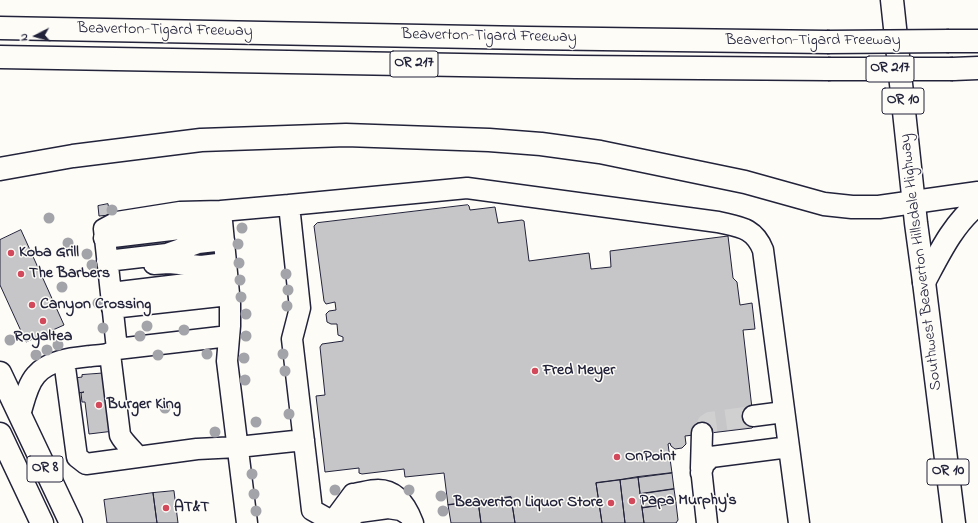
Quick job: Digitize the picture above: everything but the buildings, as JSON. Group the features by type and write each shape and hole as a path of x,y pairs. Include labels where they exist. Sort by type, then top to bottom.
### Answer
{"main road":[{"name":"Southwest Beaverton Hillsdale Highway","path":"892,0 914,202 954,523"},
{"name":"Beaverton-Tigard Freeway","path":"0,28 519,38 827,42 978,40"},
{"name":"Beaverton-Tigard Freeway","path":"0,57 567,67 828,69 978,68"},
{"path":"0,169 72,156 193,141 254,137 346,135 488,140 541,144 600,152 745,182 824,204 858,207 879,206 978,193"},
{"path":"0,181 32,164"},
{"path":"924,282 957,225 970,210 978,204"},
{"name":"OR 8","path":"0,373 71,523"},
{"name":"OR 8","path":"0,434 42,523"}],"lane":[{"path":"108,272 198,243 222,227 289,205 467,188 718,222 750,231 756,237 763,250 800,523"},
{"path":"289,205 300,308 292,339 312,510 339,522 359,512 388,508 401,510 410,517"},
{"path":"138,457 124,442 120,434 113,352 108,272 118,222 180,212 222,227"},
{"path":"222,227 228,282 229,336 227,361 247,523"},
{"path":"108,272 228,282"},
{"path":"108,272 228,282"},
{"path":"20,415 27,392 36,374 48,365 64,360 113,352 229,336"},
{"path":"64,360 77,457 86,464 197,449 238,447 304,440"},
{"path":"753,416 784,412"},
{"path":"702,433 701,473 706,523"},
{"path":"701,473 704,464 711,457 789,447"},
{"path":"355,523 360,520 396,516 405,518 410,517"}],"tunnel":[{"path":"702,433 707,424 710,422 753,416"}],"place":[{"name":"Koba Grill","path":"11,253"},
{"name":"The Barbers","path":"21,274"},
{"name":"Canyon Crossing","path":"32,305"},
{"name":"Royaltea","path":"43,321"},
{"name":"Fred Meyer","path":"535,371"},
{"name":"Burger King","path":"99,405"},
{"name":"OnPoint","path":"617,457"},
{"name":"Papa Murphy's","path":"632,501"},
{"name":"Beaverton Liquor Store","path":"611,503"},
{"name":"AT&T","path":"166,508"}]}
